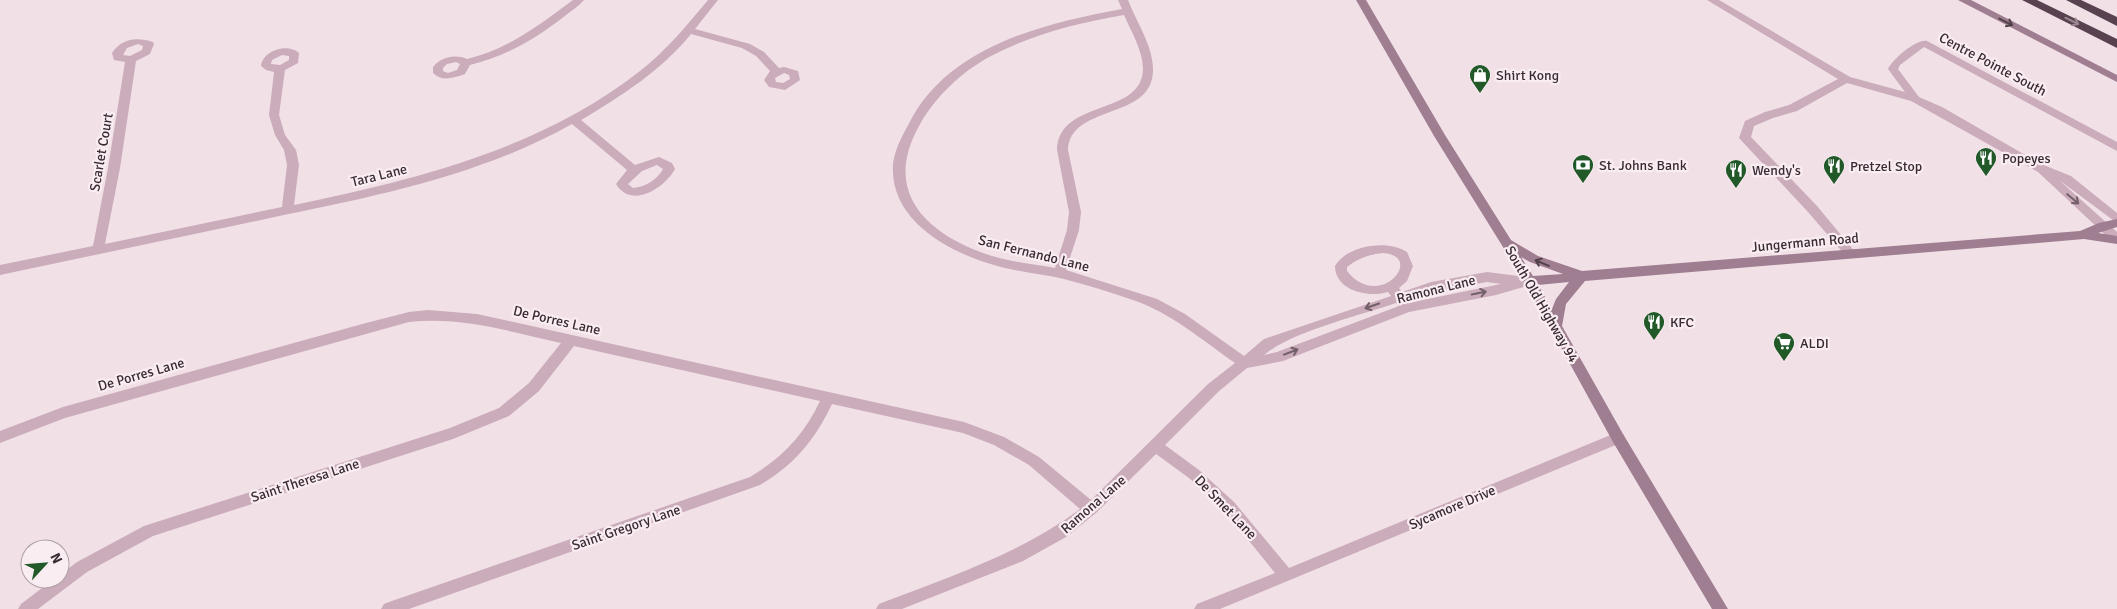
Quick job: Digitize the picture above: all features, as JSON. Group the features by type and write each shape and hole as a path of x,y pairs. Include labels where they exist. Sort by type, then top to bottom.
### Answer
{"highway":[{"path":"2028,0 2117,44"},
{"path":"2072,0 2117,22"}],"main road":[{"name":"South Old Highway 94","path":"1362,0 1440,136 1507,242 1525,281 1556,326 1618,438 1720,609"},
{"path":"1963,0 2117,79"},
{"name":"Jungermann Road","path":"2084,234 2103,226 2117,223"},
{"name":"Jungermann Road","path":"1525,281 2084,234 2117,239"},
{"path":"1507,242 1534,259 1582,276 1560,302 1556,326"}],"street":[{"path":"466,63 490,58 513,46 541,30 579,0"},
{"name":"Tara Lane","path":"0,270 370,193 464,168 514,148 574,120 638,79 690,32 713,0"},
{"name":"Centre Pointe South","path":"1712,0 1846,79 1915,99 1938,110 2037,167 2067,179 2117,219"},
{"path":"1059,274 1075,225 1074,204 1066,171 1062,142 1070,130 1082,120 1133,98 1148,80 1149,69 1125,6"},
{"name":"San Fernando Lane","path":"1125,6 1053,26 1022,37 982,56 952,78 916,119 905,142 899,166 900,185 909,207 918,221 943,240 987,258 1059,274 1140,297 1166,310 1244,363"},
{"path":"690,32 746,46 760,54 777,72"},
{"name":"Centre Pointe South","path":"1915,99 1893,68 1896,63 1922,44 2117,147"},
{"name":"Scarlet Court","path":"98,249 114,168 131,59"},
{"path":"280,68 274,115 280,135 290,150 293,165 287,211"},
{"path":"1846,79 1793,108 1748,124 1745,138 1830,226 1850,253"},
{"path":"574,120 634,171"},
{"name":"Centre Pointe South","path":"2037,167 2117,239"},
{"path":"1387,248 1396,250 1403,256 1407,268 1395,292 1368,291 1356,286 1346,280 1340,272 1341,266 1352,257 1377,249 1387,248"},
{"name":"Ramona Lane","path":"884,609 1018,556 1061,532 1091,509 1213,388 1269,343 1395,292 1487,277 1525,281"},
{"name":"Ramona Lane","path":"1244,363 1278,357 1407,308 1496,290 1525,281"},
{"path":"1395,292 1407,308"},
{"name":"De Porres Lane","path":"0,437 63,413 409,317 443,315 477,319 964,428 999,442 1034,461 1091,509"},
{"path":"1308,328 1318,342"},
{"name":"Saint Theresa Lane","path":"26,609 82,567 114,548 149,531 453,432 504,412 534,388 571,340"},
{"name":"Saint Gregory Lane","path":"389,609 755,480 776,469 802,446 828,398"},
{"name":"Sycamore Drive","path":"1202,609 1618,438"},
{"name":"De Smet Lane","path":"1156,446 1194,474 1229,506 1286,576"}],"place":[{"name":"Shirt Kong","path":"1480,94"},
{"name":"Popeyes","path":"1986,177"},
{"name":"St. Johns Bank","path":"1583,184"},
{"name":"Pretzel Stop","path":"1834,185"},
{"name":"Wendy's","path":"1736,189"},
{"name":"KFC","path":"1654,341"},
{"name":"ALDI","path":"1784,362"}]}
